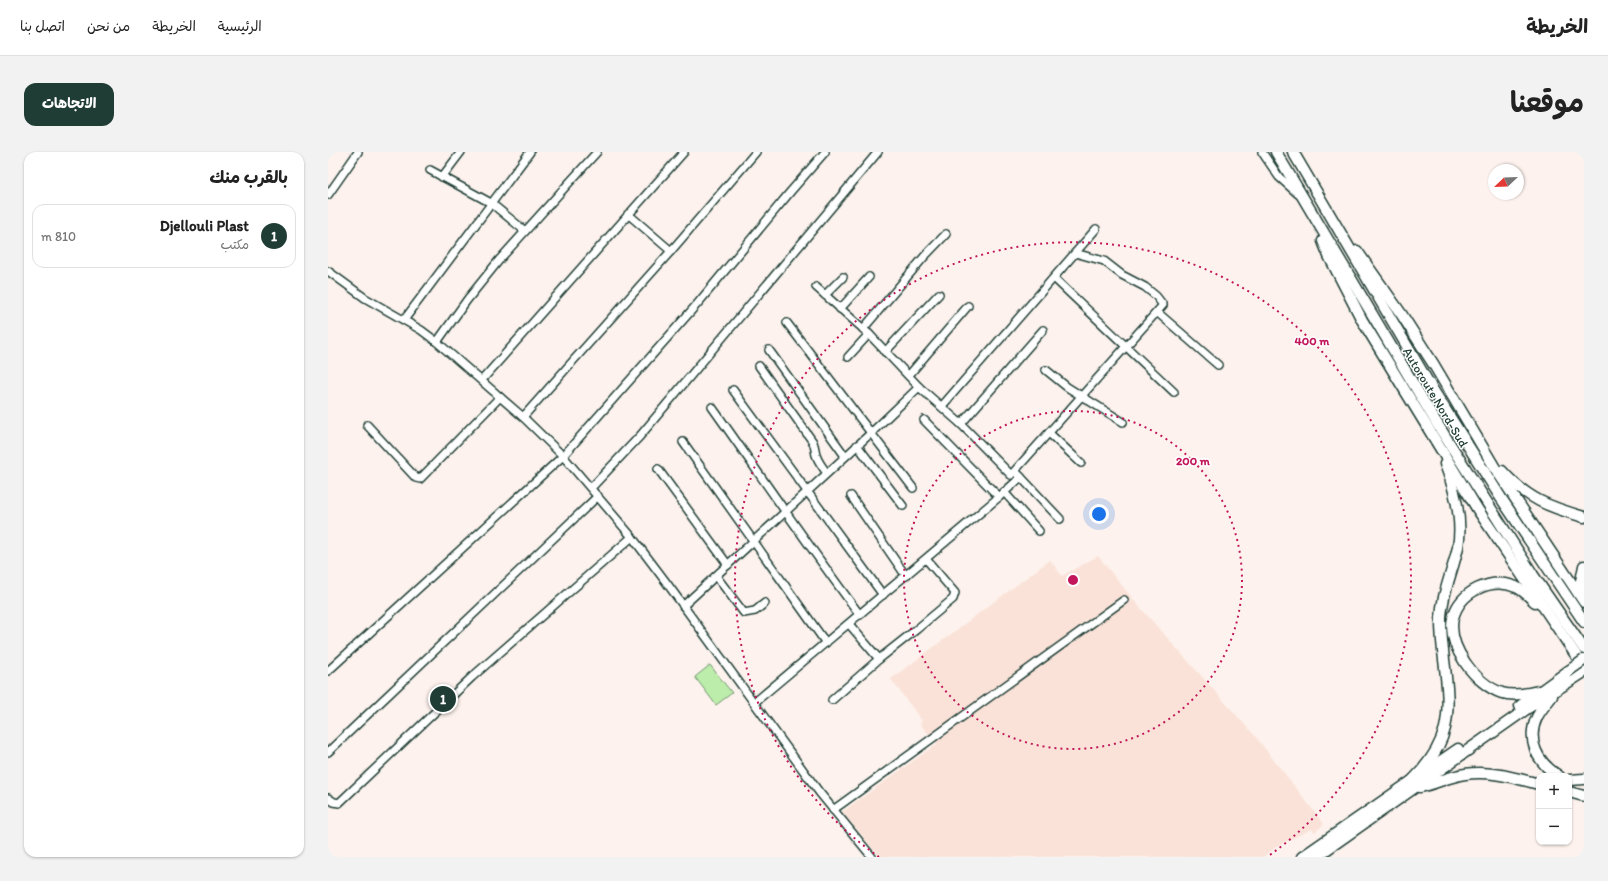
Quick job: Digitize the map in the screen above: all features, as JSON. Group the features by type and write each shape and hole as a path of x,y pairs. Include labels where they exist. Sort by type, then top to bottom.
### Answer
{"highway":[{"name":"Autoroute Nord-Sud","path":"1276,152 1307,202 1371,315 1440,429 1533,574 1584,648"},
{"name":"Autoroute Nord-Sud","path":"1293,152 1431,387 1501,498 1584,622"},
{"path":"1321,198 1345,235 1402,315 1505,485 1584,602"},
{"path":"1307,202 1329,256 1362,320 1478,510 1584,667"},
{"path":"1412,785 1437,750 1445,728 1447,686 1441,640 1441,618 1446,589 1458,547 1460,529 1457,505 1451,482 1441,454 1424,421"},
{"path":"1475,434 1503,472 1528,495 1556,509 1584,517"},
{"path":"1584,566 1581,581 1584,598"},
{"path":"1542,690 1528,694 1513,695 1501,693 1486,684 1470,670 1464,661 1455,642 1453,620 1465,598 1471,592 1482,586 1494,583 1506,584 1518,588 1529,596 1541,608 1559,631"},
{"path":"1553,773 1539,759 1532,738 1533,727 1538,715 1559,688 1584,660"},
{"path":"1316,857 1542,690 1571,675 1584,672"},
{"path":"1302,857 1559,688"},
{"path":"1412,785 1460,775 1481,773 1496,774 1536,783"},
{"path":"1572,780 1584,779"},
{"path":"1572,793 1584,796"}],"street":[{"path":"328,195 358,152"},
{"path":"442,177 461,152"},
{"path":"404,320 530,152"},
{"path":"438,342 467,300 525,231 597,152"},
{"path":"482,380 684,152"},
{"path":"524,417 671,251 756,152"},
{"path":"328,671 563,456 700,302 786,196 825,152"},
{"path":"591,488 640,436 878,152"},
{"path":"1262,152 1284,182 1307,202"},
{"path":"430,170 491,203 525,231"},
{"path":"628,214 671,251"},
{"path":"942,406 1096,229"},
{"path":"863,329 924,257 946,234"},
{"path":"1013,473 1163,305 1156,296 1145,287 1122,275 1104,261 1075,253"},
{"path":"328,271 365,298 404,320 438,342 524,417 563,456 632,538 755,702 819,792 872,857"},
{"path":"840,309 869,276"},
{"path":"825,295 843,277"},
{"path":"1054,278 1174,392"},
{"path":"816,287 869,334 919,387 942,406 1060,519"},
{"path":"885,352 939,294"},
{"path":"909,375 968,306"},
{"path":"1157,312 1218,365"},
{"path":"787,322 913,488"},
{"path":"961,424 1043,330"},
{"path":"848,357 869,334"},
{"path":"769,350 845,456"},
{"path":"759,366 813,442 816,449 816,454 827,473"},
{"path":"1046,370 1082,396 1123,422"},
{"path":"683,606 919,387"},
{"path":"733,390 883,595"},
{"path":"368,425 416,478 420,479 500,397"},
{"path":"712,407 800,533 860,615"},
{"path":"924,420 1039,531"},
{"path":"1049,433 1081,462"},
{"path":"683,442 826,643"},
{"path":"857,445 902,506"},
{"path":"658,469 728,565"},
{"path":"755,702 1019,480"},
{"path":"328,752 598,496"},
{"path":"851,496 906,576"},
{"path":"328,798 339,803 472,677 632,538"},
{"path":"832,700 879,659 918,630 953,598 955,593 926,559"},
{"path":"716,576 744,613 755,611 765,603"},
{"path":"833,810 1124,600"},
{"path":"849,624 879,659"}],"shaded area":[{"path":"1098,556 1136,603 1255,736 1324,824 1315,832 1312,829 1277,846 1263,857 880,857 842,812 937,744 920,724 922,721 891,679 1050,560 1062,576"}],"green space":[{"path":"710,665 732,693 716,705 695,677"}],"place":[{"name":"Djellouli Plast","path":"443,699"}]}
